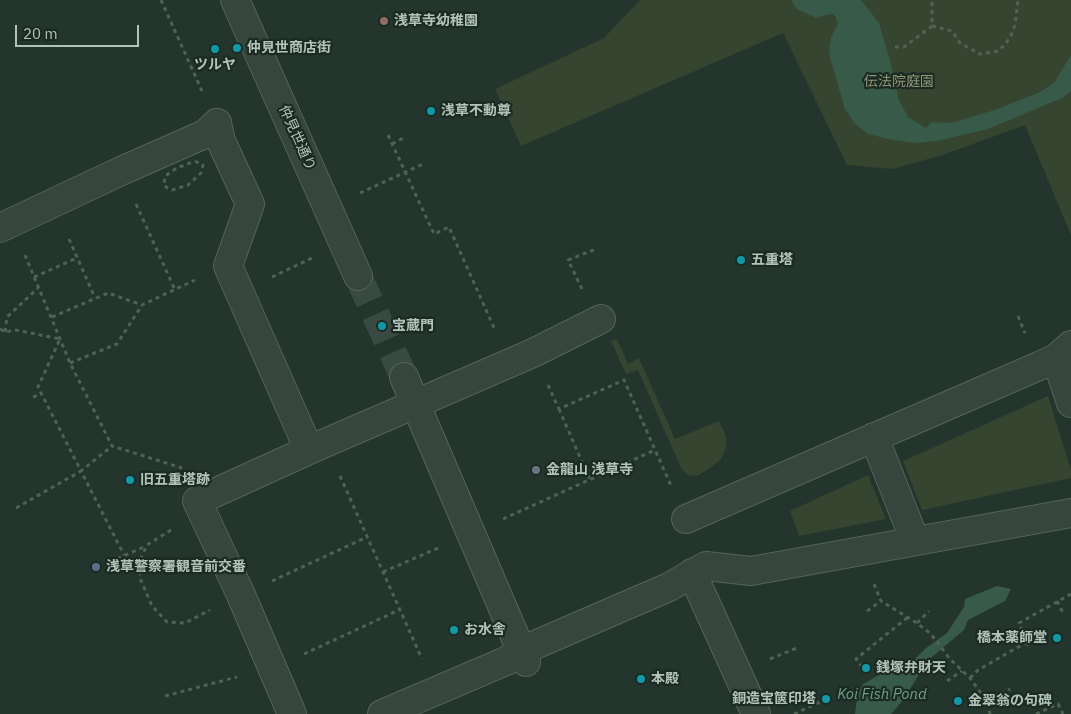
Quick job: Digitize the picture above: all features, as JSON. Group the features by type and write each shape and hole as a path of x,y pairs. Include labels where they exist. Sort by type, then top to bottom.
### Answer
{"street":[{"name":"仲見世通り","path":"235,0 358,276"},
{"path":"6,225 120,171 205,134 217,123 221,141 250,204 228,266 317,446"},
{"path":"292,714 241,595 197,501 317,446 416,405 521,358 599,320"},
{"path":"686,519 1064,351 1071,403"},
{"path":"404,377 523,656"},
{"path":"874,437 915,541"},
{"path":"382,714 435,690 523,656 669,587 706,566 751,571 1071,513"},
{"path":"692,573 756,714"}],"path":[{"path":"161,0 217,123"},
{"path":"932,0 932,26"},
{"path":"932,26 952,31 960,43 980,54 999,50 1010,38 1015,25 1018,0"},
{"path":"895,47 904,47 932,26"},
{"path":"388,136 434,234 450,228 521,358 559,409 590,480"},
{"path":"392,144 405,137"},
{"path":"328,207 424,164"},
{"path":"120,171 175,290"},
{"path":"6,225 34,277 70,363 112,446 182,467 197,501 189,522 163,534 147,545 110,562"},
{"path":"69,239 95,298"},
{"path":"240,292 344,243"},
{"path":"596,248 568,260 599,320"},
{"path":"34,277 77,258"},
{"path":"70,363 117,344 142,305 228,266"},
{"path":"5,332 7,317 38,288"},
{"path":"52,317 108,293 142,305"},
{"path":"0,329 5,332 16,330 60,339"},
{"path":"60,339 38,387 124,556"},
{"path":"559,409 624,380 686,519"},
{"path":"33,397 41,394"},
{"path":"16,508 81,471 112,446"},
{"path":"317,446 367,537 435,690"},
{"path":"383,572 655,450"},
{"path":"147,545 140,560 140,578 152,606 167,622 185,623 367,537"},
{"path":"864,551 881,601 917,623 930,634 950,659 970,678 988,703 990,714"},
{"path":"1030,650 1019,623 1071,594"},
{"path":"867,611 881,601"},
{"path":"1057,601 1064,615"},
{"path":"165,696 273,668 400,610"},
{"path":"917,623 929,612"},
{"path":"862,667 856,659 908,617"},
{"path":"970,678 978,670 1027,642"},
{"path":"947,681 962,671"},
{"path":"988,703 1010,690"},
{"path":"794,714 820,702"},
{"path":"1036,714 1058,704 1063,714"}],"green space":[{"name":"伝法院庭園","path":"640,0 1071,0 1071,235 1025,125 943,155 892,169 847,165 783,33 521,146 495,89 604,38"},
{"path":"617,339 628,364 639,358 675,439 719,421 726,436 726,448 721,459 710,468 699,475 690,476 682,470 638,370 626,374 611,341"},
{"path":"1048,396 1071,470 1071,478 922,510 903,461"},
{"path":"868,475 886,519 799,536 790,511"}],"water":[{"path":"791,0 861,0 879,23 899,100 908,117 926,128 932,122 951,123 995,110 1038,93 1054,83 1071,55 1071,91 1062,98 988,129 937,141 916,143 868,134 856,125 845,109 829,54 831,38 838,23 834,14 816,18 797,9"},
{"name":"Koi Fish Pond","path":"997,586 1011,589 1005,601 968,620 964,630 927,661 904,699 891,714 855,714 857,696 863,684 893,667 913,661 926,648 947,633 964,607 965,599"}],"tunnel":[{"path":"358,276 404,377"}],"place":[{"name":"浅草寺幼稚園","path":"384,21"},
{"name":"仲見世商店街","path":"237,48"},
{"name":"ツルヤ","path":"215,49"},
{"name":"浅草不動尊","path":"431,111"},
{"name":"五重塔","path":"741,260"},
{"name":"宝蔵門","path":"382,326"},
{"name":"金龍山 浅草寺","path":"536,470"},
{"name":"旧五重塔跡","path":"130,480"},
{"name":"浅草警察署観音前交番","path":"96,567"},
{"name":"お水舎","path":"454,630"},
{"name":"橋本薬師堂","path":"1057,638"},
{"name":"銭塚弁財天","path":"866,668"},
{"name":"本殿","path":"641,679"},
{"name":"銅造宝篋印塔","path":"826,699"},
{"name":"金翠翁の句碑","path":"958,701"}]}
